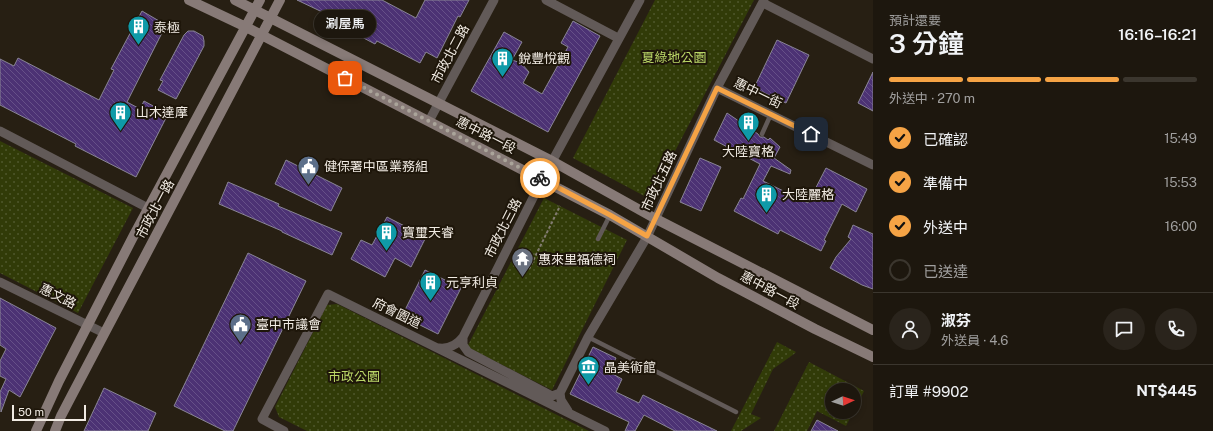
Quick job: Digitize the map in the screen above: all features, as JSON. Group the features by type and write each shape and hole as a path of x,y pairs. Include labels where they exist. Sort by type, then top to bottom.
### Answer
{"street":[{"name":"惠中路一段","path":"188,0 246,27 610,215 718,278 873,357"},
{"name":"惠中路一段","path":"235,0 438,103 552,162 656,219 873,330"},
{"name":"市政北一路","path":"36,431 59,381 148,208 260,0"},
{"name":"市政北一路","path":"55,431 61,416 104,333 280,0"},
{"name":"市政北二路","path":"429,121 494,0"},
{"path":"546,0 618,38"},
{"name":"市政北三路","path":"463,337 542,180 640,0"},
{"path":"763,1 873,59"},
{"name":"市政北五路","path":"560,392 588,337 656,219 717,88 763,1"},
{"name":"惠中一街","path":"717,88 873,165"},
{"path":"0,131 148,208"},
{"name":"惠文路","path":"0,282 104,333"},
{"name":"府會園道","path":"284,431 262,419 328,294 605,431"},
{"path":"438,348 454,345 463,337"},
{"path":"463,337 463,345 468,352 552,396 556,396 560,392"},
{"path":"499,379 503,370"},
{"path":"560,392 561,400 569,412"}],"lane":[{"path":"762,134 771,114"},
{"path":"598,239 610,215"},
{"path":"588,337 736,412"}],"path":[{"path":"529,269 560,206"}],"green space":[{"name":"夏綠地公園","path":"655,0 754,0 650,199 573,158"},
{"path":"0,141 133,208 78,313 0,273"},
{"path":"544,198 627,240 552,390 467,347"},
{"name":"市政公園","path":"337,304 589,431 307,431 279,417 275,407 327,305"},
{"path":"777,342 796,352 773,369 751,414 761,418 741,431 731,431"},
{"path":"809,362 849,383 825,383 825,415 817,411 807,431 774,431"},
{"path":"861,389 864,391 861,397"},
{"path":"832,419 850,419 846,426"}],"building":[{"path":"297,0 382,0 416,18 425,0 469,0 460,17 458,16 437,58 426,52 420,63 377,41 375,44 335,23 337,19"},
{"path":"142,11 166,25 127,102 140,109 144,101 168,114 136,177 0,105 0,59 14,66 18,58 99,100 114,70 111,69"},
{"path":"573,21 600,36 548,132 471,91 504,32 522,42 512,60 521,63 529,72 523,83 542,94 568,47 561,43"},
{"path":"188,31 194,31 203,36 204,46 176,99 158,90 163,81 160,80 184,35"},
{"path":"777,40 809,55 786,103 754,88"},
{"path":"873,72 873,111 858,103"},
{"path":"727,113 758,134 760,137 764,137 768,140 770,138 780,147 774,158 791,170 790,174 771,166 763,181 808,203 826,168 867,189 856,212 842,204 824,240 826,241 821,251 780,230 778,234 734,211 741,198 743,199 760,164 714,140"},
{"path":"700,158 721,167 701,211 680,202"},
{"name":"健保署中區業務組","path":"286,160 342,188 331,211 275,184"},
{"path":"228,182 279,204 278,206 342,233 332,255 282,231 219,204"},
{"name":"寶璽天睿","path":"387,217 426,237 411,267 395,258 385,277 351,259 361,240 372,245"},
{"path":"853,225 873,234 873,289 862,285 830,268 836,257 851,239 848,237"},
{"name":"臺中市議會","path":"248,253 306,281 233,431 225,431 174,406"},
{"name":"元亨利貞","path":"425,270 461,288 438,334 402,316"},
{"path":"0,298 56,328 20,397 9,390 1,412 0,392 6,379 0,376 0,361 6,349 0,345"},
{"path":"593,347 616,358 609,372 622,379 616,392 639,403 643,395 717,431 675,431 644,415 635,431 625,431 629,422 570,394"},
{"path":"104,388 156,413 148,431 84,431"},
{"path":"817,420 838,431 811,431"}],"way so far":[{"path":"345,78 540,178"}],"place":[{"name":"泰極","path":"139,46"},
{"name":"涮屋馬","path":"345,78"},
{"name":"銳豐悅觀","path":"502,78"},
{"name":"山木達摩","path":"121,132"},
{"name":"大陸寶格","path":"748,142"},
{"name":"健保署中區業務組","path":"309,186"},
{"name":"大陸麗格","path":"766,214"},
{"name":"寶璽天睿","path":"387,252"},
{"name":"惠來里福德祠","path":"522,278"},
{"name":"元亨利貞","path":"431,302"},
{"name":"臺中市議會","path":"240,344"},
{"name":"晶美術館","path":"589,386"}],"route":[{"path":"540,178 647,236 717,88 811,134"}]}
